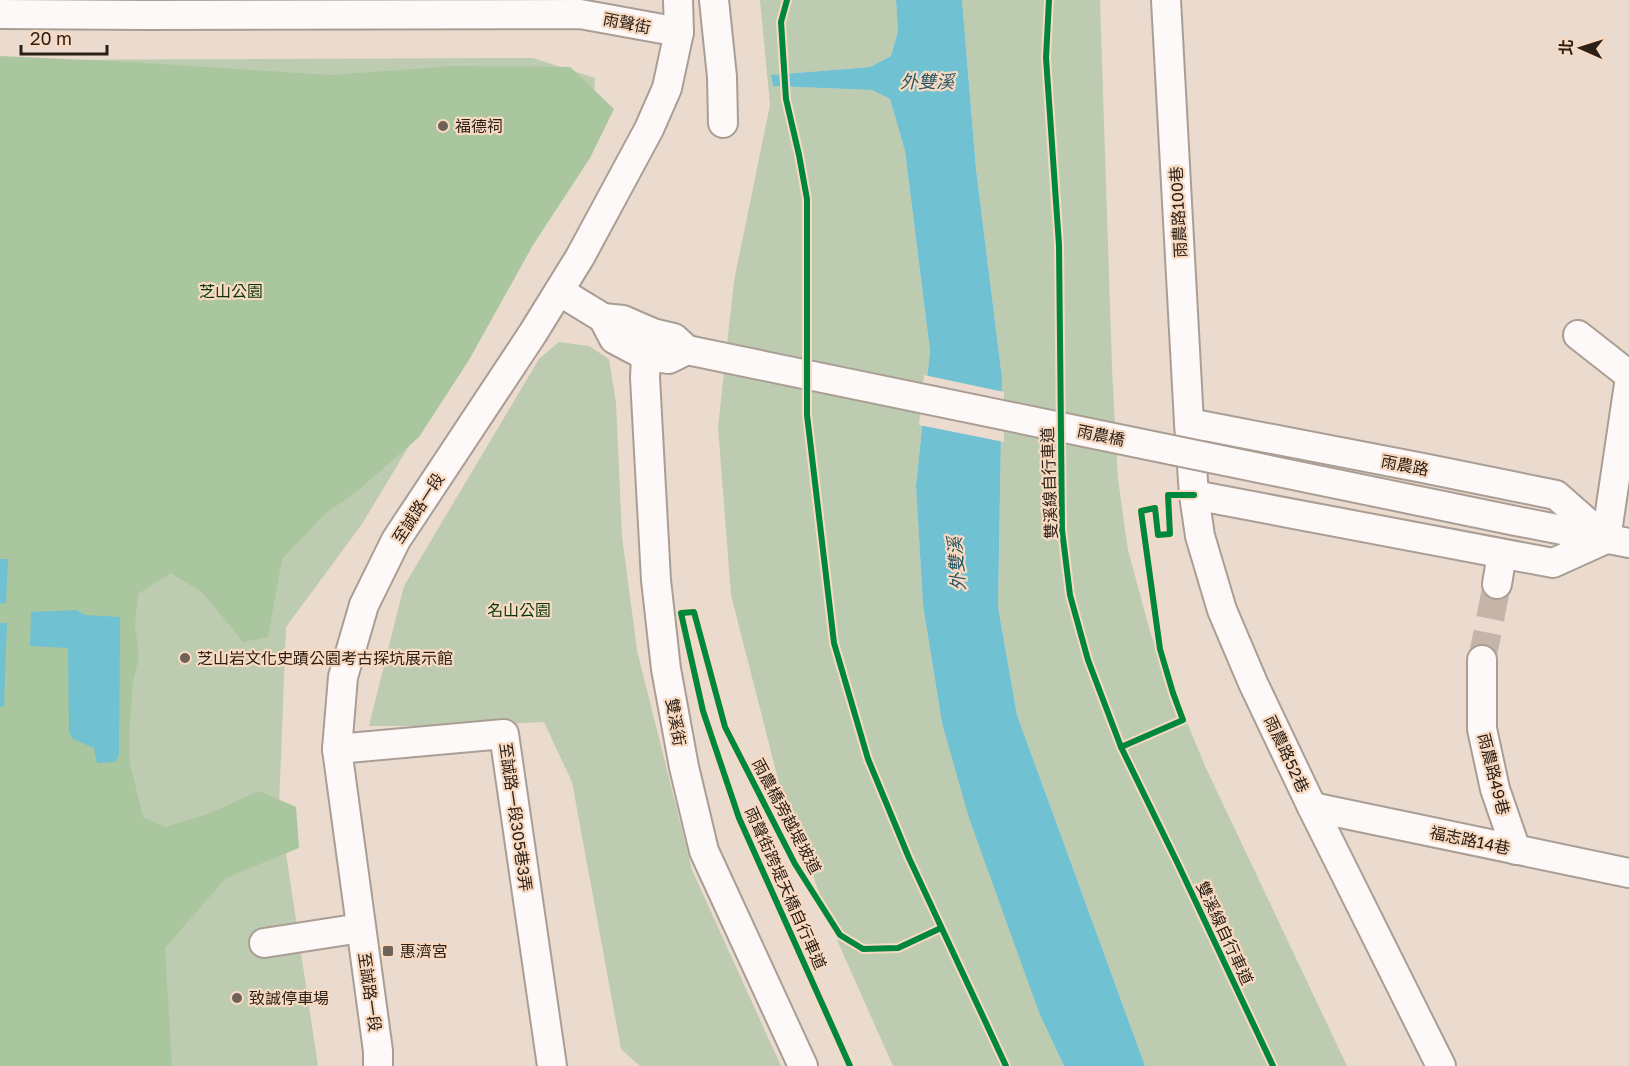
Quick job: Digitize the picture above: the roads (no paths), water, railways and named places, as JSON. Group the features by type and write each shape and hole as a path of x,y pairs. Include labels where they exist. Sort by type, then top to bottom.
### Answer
{"street":[{"name":"至誠路一段","path":"378,1066 378,1051 337,749 344,677 364,605 396,540 559,291 650,129 667,88 678,32 678,0"},
{"path":"714,0 722,77 723,123"},
{"name":"雨農路100巷","path":"1166,0 1189,423"},
{"name":"雨聲街","path":"0,14 145,8 580,14 678,32"},
{"path":"559,291 603,318 623,320 653,333 674,338 687,350 669,359 646,356 614,339 603,318"},
{"path":"1578,335 1629,375"},
{"name":"雨農橋","path":"687,350 1618,541"},
{"name":"雙溪街","path":"646,356 645,378 656,580 666,669 684,767 704,851 803,1066"},
{"path":"1194,495 1553,563 1618,541 1629,384"},
{"name":"雨農路52巷","path":"1189,423 1194,495 1200,536 1222,610 1312,807 1441,1066"},
{"name":"雨農路","path":"1189,423 1556,495 1618,541"},
{"path":"1497,585 1502,554"},
{"name":"雨農路49巷","path":"1482,660 1482,729 1496,789 1516,850"},
{"name":"至誠路一段305巷3弄","path":"337,749 504,734 552,1066"},
{"name":"福志路14巷","path":"1312,807 1629,873"},
{"path":"264,943 361,928"}],"water":[{"name":"外雙溪","path":"896,0 962,0 976,169 1002,378 998,607 1017,715 1145,1066 1064,1066 1040,1015 969,818 942,723 923,605 916,486 930,351 905,151 890,99 872,90 773,86 771,75 870,67 891,56 898,31"},
{"path":"0,559 8,559 6,604 0,603"},
{"path":"76,610 85,615 120,617 119,755 115,762 97,763 94,748 73,739 69,732 68,648 30,646 31,612"},
{"path":"0,623 7,623 4,707 0,707"}],"tunnel":[{"path":"1482,660 1497,584"}],"place":[{"name":"福德祠","path":"443,126"},
{"name":"芝山岩文化史蹟公園考古探坑展示館","path":"185,658"},
{"name":"惠濟宮","path":"388,951"},
{"name":"致誠停車場","path":"237,998"}],"park label":[{"name":"芝山公園","path":"231,291"},
{"name":"名山公園","path":"519,610"}]}
